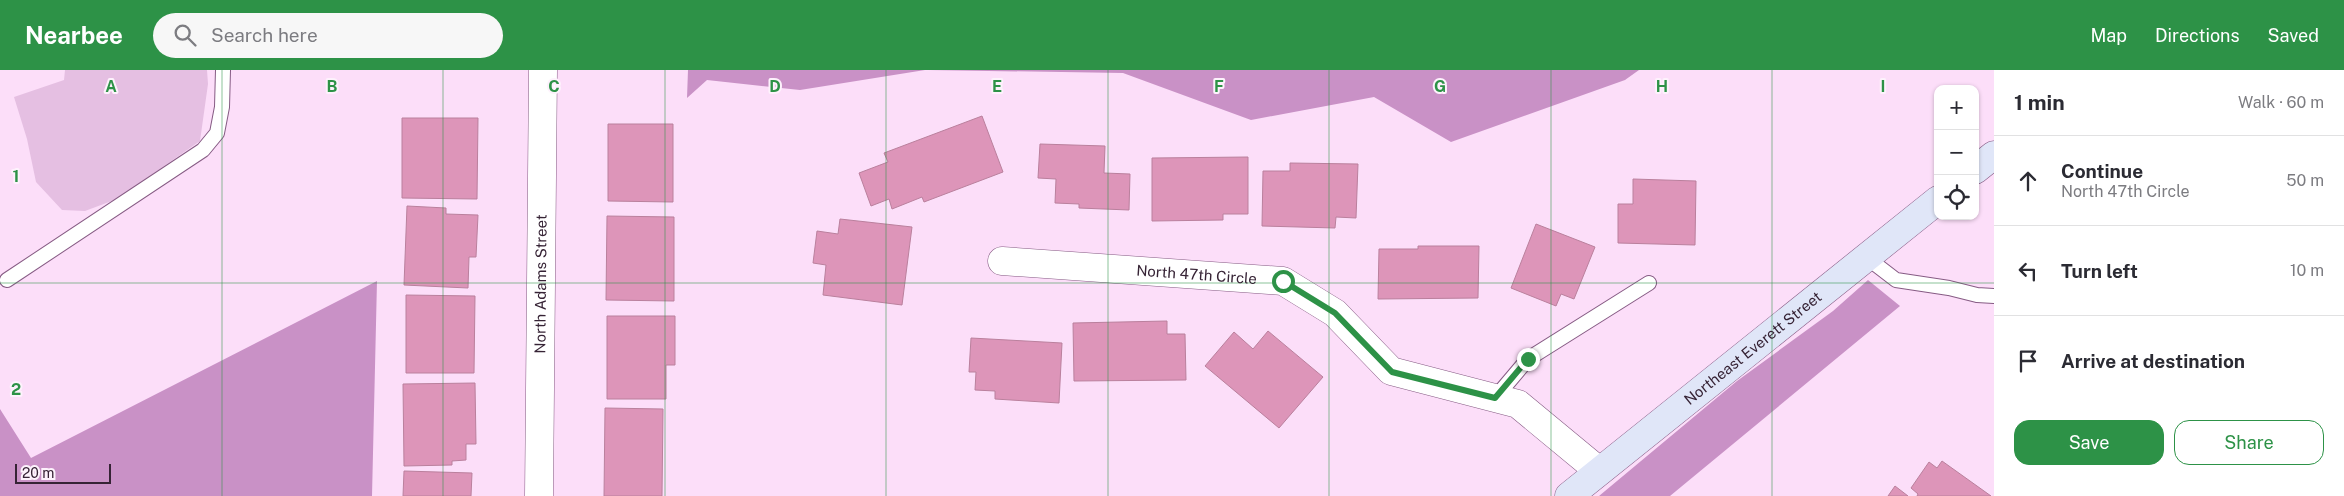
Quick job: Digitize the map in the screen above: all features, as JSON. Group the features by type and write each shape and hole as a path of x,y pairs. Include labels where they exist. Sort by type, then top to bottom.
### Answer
{"main road":[{"path":"1979,167 1994,155"},
{"name":"Northeast Everett Street","path":"1569,496 1934,203"}],"street":[{"name":"North Adams Street","path":"539,496 543,70"},
{"name":"North 47th Circle","path":"1002,261 1283,281 1335,313 1392,372 1518,404 1599,471"}],"lane":[{"path":"7,280 203,150 217,133 222,108 223,70"},
{"path":"1866,257 1896,280 1949,288 1977,295 1994,296"},
{"path":"1495,398 1528,359 1649,283"}],"shaded area":[{"path":"65,70 207,70 208,84 200,141 117,199 85,211 62,210 36,182 27,139 14,97 64,80"},
{"path":"688,70 925,70 800,90 707,80 687,98"},
{"path":"928,70 1639,70 1625,80 1451,142 1374,97 1251,120 1123,73"},
{"path":"1868,280 1900,306 1670,496 1599,496 1737,381 1833,311"},
{"path":"377,281 372,496 0,496 0,409 31,458"}],"building":[{"path":"982,116 1003,172 924,202 922,197 892,209 889,199 871,206 859,173 888,162 884,153"},
{"path":"402,118 478,118 477,199 402,198"},
{"path":"608,124 673,124 673,202 608,201"},
{"path":"1040,144 1105,146 1104,173 1130,174 1129,210 1079,208 1079,204 1055,203 1056,179 1038,178"},
{"path":"1248,157 1248,214 1223,214 1223,220 1152,221 1152,158"},
{"path":"1290,163 1358,164 1356,218 1336,217 1335,228 1262,226 1263,171 1290,171"},
{"path":"1633,179 1696,181 1695,245 1618,243 1618,204 1633,204"},
{"path":"407,206 446,208 446,214 478,215 476,257 469,257 468,288 404,285"},
{"path":"607,216 674,217 674,301 606,300"},
{"path":"840,219 912,227 902,305 823,295 826,265 813,263 817,231 838,234"},
{"path":"1536,224 1595,247 1574,299 1561,294 1556,306 1511,288"},
{"path":"1418,246 1479,246 1478,298 1378,299 1379,249 1418,249"},
{"path":"406,295 475,296 474,373 406,373"},
{"path":"607,316 675,316 675,365 666,365 666,399 607,399"},
{"path":"1167,321 1167,334 1185,334 1186,380 1074,381 1073,323"},
{"path":"1268,331 1323,377 1279,428 1205,366 1234,332 1253,349"},
{"path":"971,338 1062,343 1059,403 995,399 995,391 975,390 976,372 969,372"},
{"path":"475,383 476,444 466,444 466,460 452,461 452,465 404,466 403,384"},
{"path":"605,408 663,409 662,496 604,496"},
{"path":"1942,461 1991,496 1917,496 1918,494 1911,488 1929,462 1937,468"},
{"path":"404,471 472,473 471,496 403,496"},
{"path":"1895,486 1908,496 1888,496"}],"route":[{"path":"1283,281 1335,313 1392,372 1495,398 1528,359"}]}
